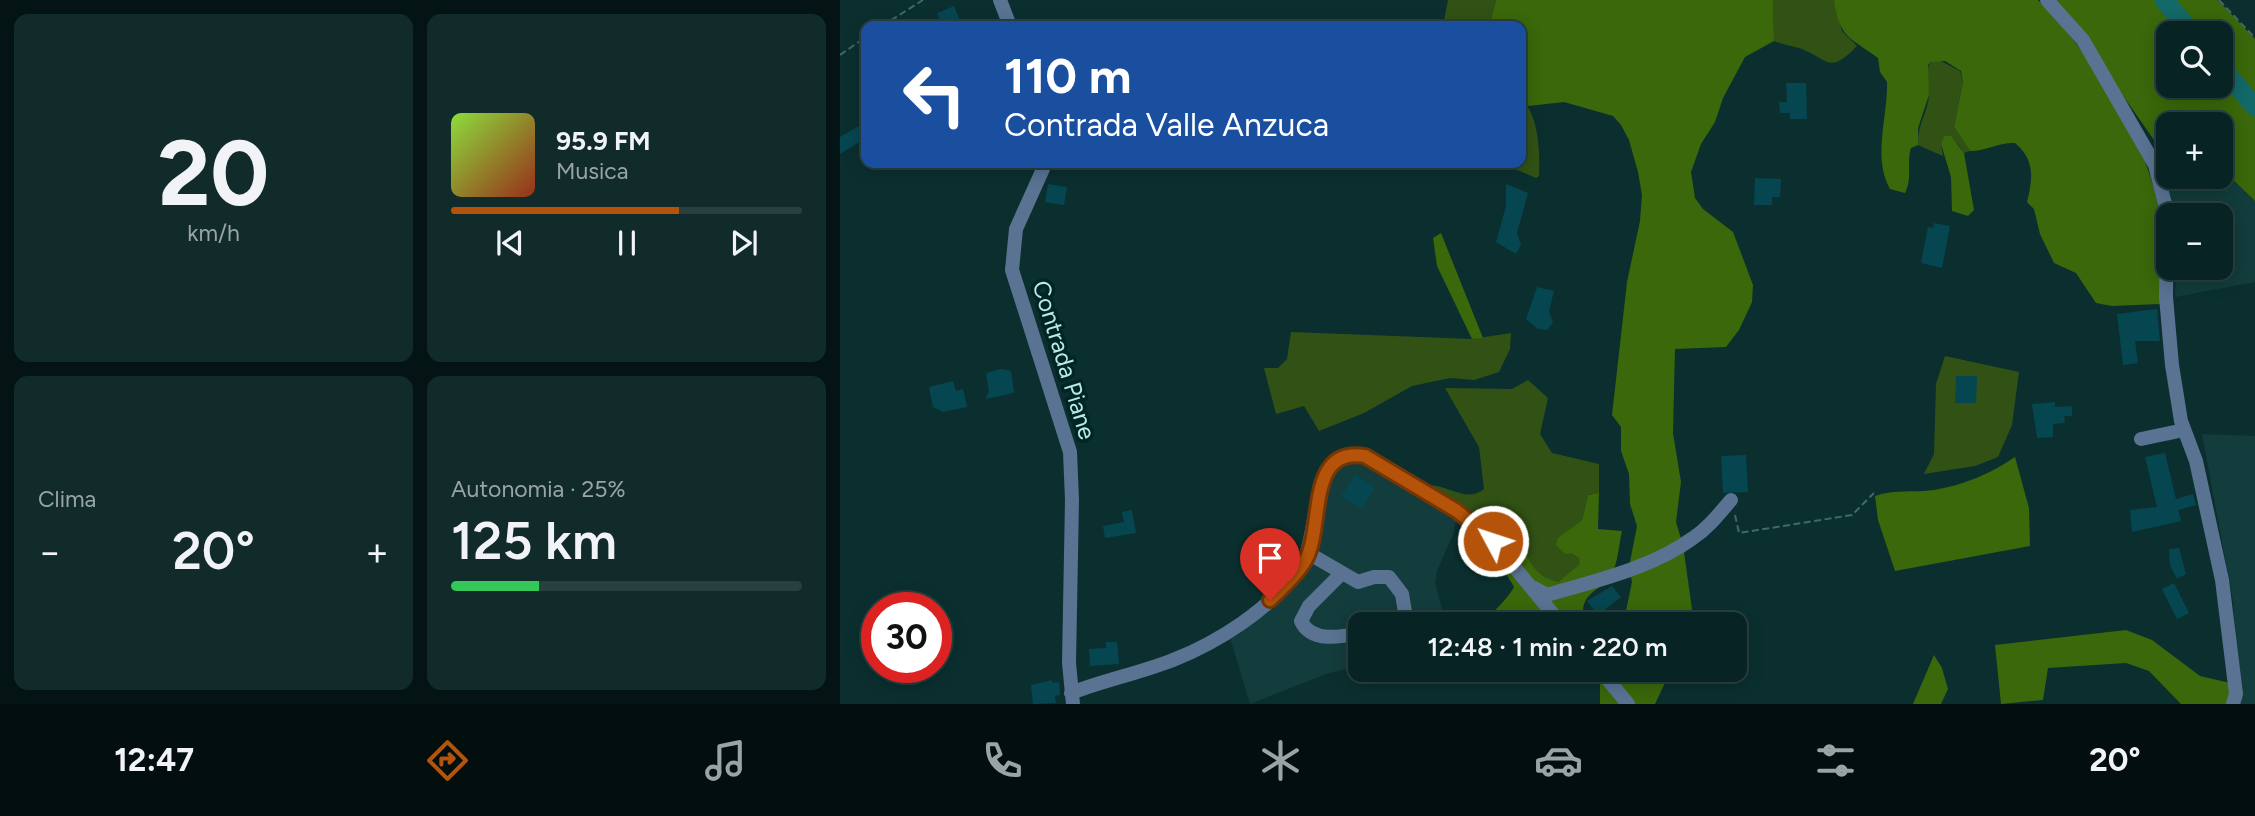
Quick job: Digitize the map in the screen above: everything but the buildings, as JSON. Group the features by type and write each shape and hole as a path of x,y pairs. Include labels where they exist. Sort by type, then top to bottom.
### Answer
{"street":[{"path":"1000,0 1008,21"},
{"path":"2047,0 2083,40 2155,165 2167,212 2166,297 2172,365 2222,580 2236,694 2233,704"},
{"name":"Contrada Piane","path":"1042,168 1016,229 1012,270 1070,452 1072,500 1068,640 1072,699"},
{"path":"2141,439 2185,430"},
{"path":"1072,699 1175,659 1229,630 1270,600 1296,573 1308,553 1324,477 1335,461 1355,455 1365,456 1457,511 1493,541 1551,612"},
{"path":"1529,586 1547,595 1614,575 1691,540 1731,500"},
{"path":"1308,553 1358,582 1374,577 1389,578 1402,594 1405,612"},
{"path":"1341,574 1309,606 1301,621 1304,627 1322,636 1336,638 1348,636"},
{"path":"1610,682 1628,704"}],"path":[{"path":"890,21 923,0"},
{"path":"2219,0 2255,38"},
{"path":"840,55 861,40"},
{"path":"1731,500 1739,533 1852,515 1874,493"}],"shaded area":[{"path":"2233,180 2255,201 2255,282 2175,297 2176,280 2233,280 2233,203 2171,203 2168,189 2233,189"},
{"path":"2202,434 2255,436 2255,704 2240,704 2233,601"},
{"path":"1365,462 1453,513 1456,519 1454,532 1437,571 1435,583 1443,612 1348,612 1348,668 1250,704 1229,634 1298,581 1313,562 1319,547 1322,508 1330,477 1339,463"}],"green space":[{"path":"1448,0 1496,0 1490,21 1444,21"},
{"path":"1496,0 1773,0 1774,41 1745,57 1723,98 1715,122 1701,144 1691,172 1695,198 1703,209 1733,232 1753,285 1752,302 1739,330 1726,347 1675,349 1673,433 1681,482 1676,522 1683,545 1692,612 1626,612 1632,582 1629,567 1637,526 1630,504 1629,474 1621,451 1621,427 1612,415 1627,282 1640,221 1642,195 1638,172 1629,140 1613,116 1564,102 1529,106 1526,103 1526,21 1490,21"},
{"path":"1773,0 1834,0 1842,31 1857,46 1834,63 1824,61 1802,49 1774,41"},
{"path":"1834,0 2038,0 2081,49 2101,78 2136,139 2149,171 2158,203 2156,203 2156,280 2162,280 2160,304 2112,306 2096,303 2076,273 2054,263 2040,234 2034,209 2027,202 2031,170 2026,156 2015,143 1970,151 1954,127 1963,82 1961,71 1945,61 1931,62 1928,65 1929,95 1918,128 1918,145 1911,148 1909,181 1905,193 1890,189 1882,164 1881,150 1887,82 1880,72 1878,58 1848,36 1836,13"},
{"path":"2056,0 2218,0 2255,39 2255,201 2233,180 2233,112 2156,112 2156,143"},
{"path":"1939,60 1960,71 1963,82 1954,127 1970,151 1964,153 1957,143 1941,144 1943,156 1918,145 1929,95 1927,70 1931,62"},
{"path":"1526,104 1532,114 1537,134 1539,176 1536,178 1513,168 1526,168"},
{"path":"1944,136 1951,136 1964,153 1974,210 1968,216 1952,211 1951,177 1941,144"},
{"path":"1441,233 1483,338 1472,339 1437,266 1433,238"},
{"path":"1291,332 1472,339 1511,333 1510,349 1499,372 1474,380 1450,378 1412,386 1364,413 1319,431 1304,406 1276,414 1264,368 1278,368 1287,359"},
{"path":"1945,356 2019,372 2012,425 1998,457 1975,466 1924,474 1934,454 1936,384"},
{"path":"1528,380 1548,398 1540,434 1552,453 1599,464 1599,493 1588,495 1582,520 1573,527 1571,553 1579,558 1581,564 1558,582 1547,578 1533,567 1513,523 1490,527 1479,523 1424,486 1432,485 1470,495 1484,489 1479,447 1445,388 1512,389"},
{"path":"2015,457 2029,508 2030,546 1895,571 1878,520 1875,496 1956,485 1986,474"},
{"path":"1599,493 1598,529 1622,531 1611,575 1586,600 1583,612 1494,612 1514,587 1482,540 1479,523 1490,527 1513,522 1533,566 1547,578 1558,582 1580,564 1579,558 1571,553 1565,554 1556,545 1558,538 1582,520 1588,495"},
{"path":"2126,630 2152,640 2200,676 2230,683 2229,704 2181,704 2149,671 2126,663 2048,668 2043,700 2001,704 1995,645"},
{"path":"1934,655 1942,668 1948,689 1941,704 1913,704"},
{"path":"1600,682 1665,682 1655,704 1600,704"}],"waterway":[{"path":"2164,0 2182,21"},
{"path":"2233,81 2255,107"}],"route":[{"path":"1270,600 1307,558 1324,477 1335,461 1349,454 1365,456 1457,511 1493,541"}]}
